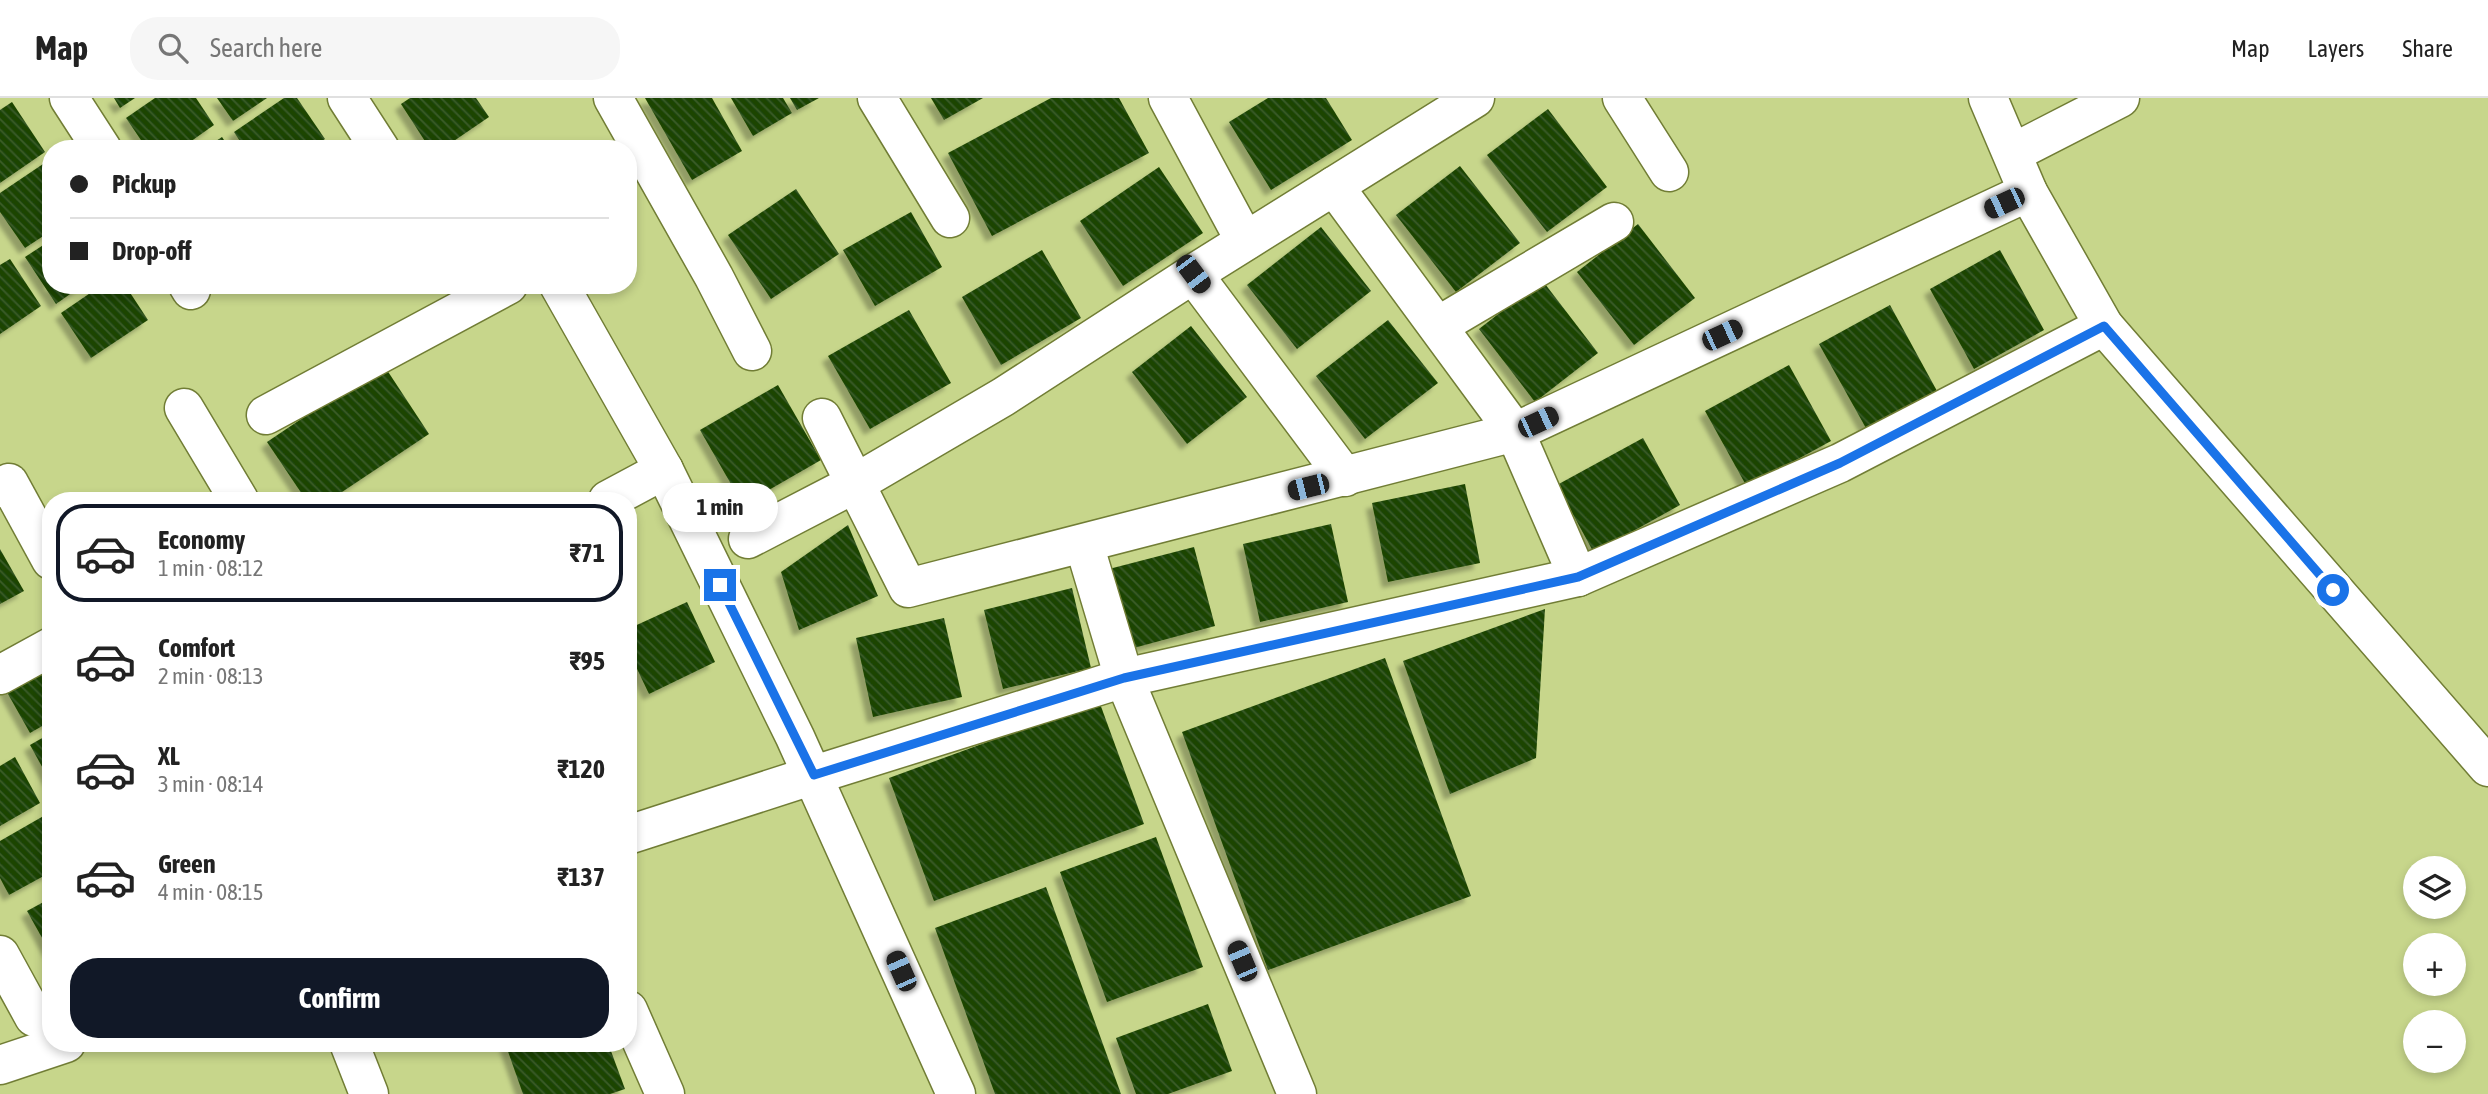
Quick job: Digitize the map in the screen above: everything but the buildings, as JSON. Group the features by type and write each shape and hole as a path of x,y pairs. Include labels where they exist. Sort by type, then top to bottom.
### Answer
{"street":[{"path":"69,98 96,140"},
{"path":"347,98 374,140"},
{"path":"612,98 636,140"},
{"path":"877,98 950,218"},
{"path":"1168,98 1245,242"},
{"path":"748,539 856,483 1003,397 1193,274 1475,98"},
{"path":"1622,98 1669,172"},
{"path":"1988,98 2028,192 2104,326 2488,768"},
{"path":"2013,153 2120,98"},
{"path":"637,142 714,277 752,351"},
{"path":"1334,186 1514,432 1578,577"},
{"path":"822,418 908,588 1514,432 2028,192"},
{"path":"1438,326 1614,222"},
{"path":"1193,274 1345,477"},
{"path":"266,415 491,294"},
{"path":"563,294 664,470 814,775 956,1094"},
{"path":"637,832 1124,678 1578,577 1840,463 2104,326"},
{"path":"184,408 234,492"},
{"path":"623,492 664,470"},
{"path":"9,483 42,544"},
{"path":"1084,544 1124,678 1297,1094"},
{"path":"0,675 42,652"},
{"path":"0,955 34,1017"},
{"path":"637,1030 665,1094"},
{"path":"0,1065 42,1051"},
{"path":"353,1052 369,1094"}],"route":[{"path":"720,585 814,775 1124,678 1578,577 1840,463 2104,326 2333,590"}]}
